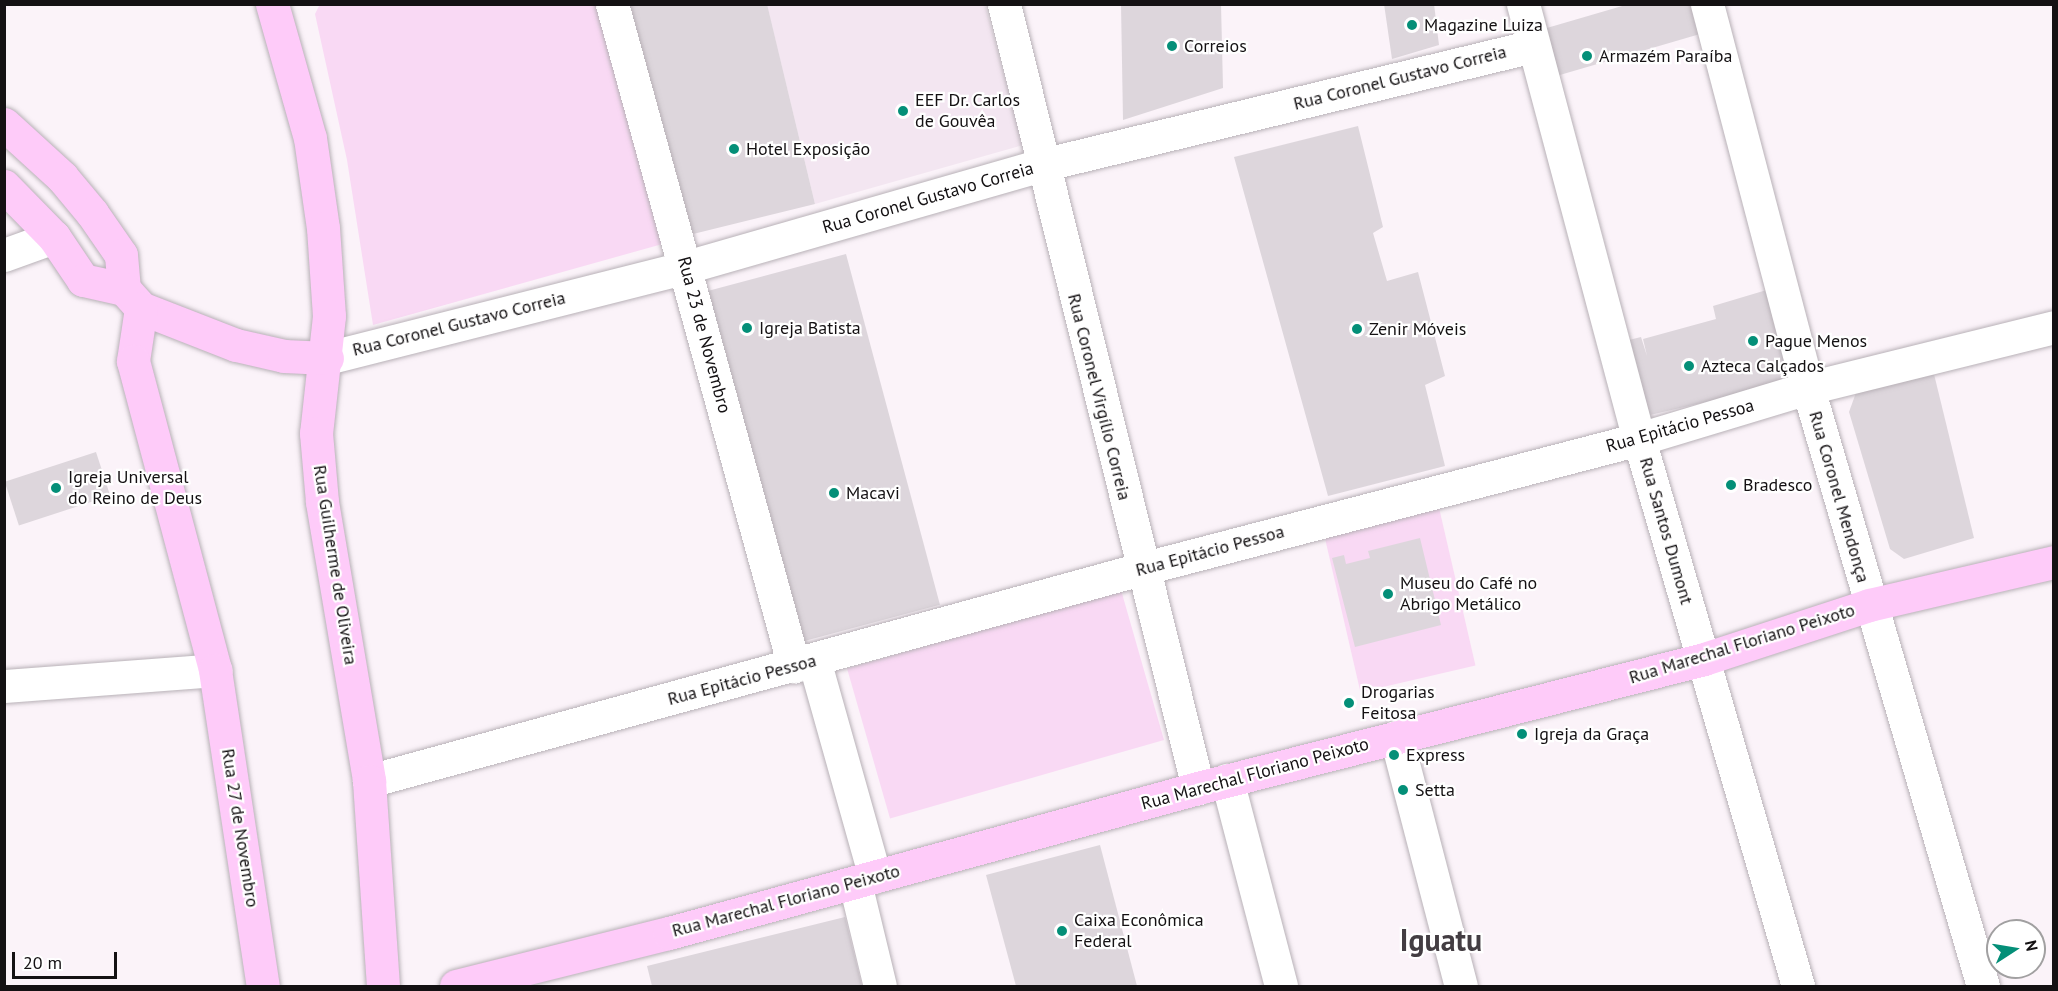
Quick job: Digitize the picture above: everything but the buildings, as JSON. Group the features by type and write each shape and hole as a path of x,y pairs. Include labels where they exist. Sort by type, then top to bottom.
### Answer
{"main road":[{"name":"Rua Guilherme de Oliveira","path":"272,4 310,138 324,239 327,358 316,433 322,502 369,781 383,987"},
{"name":"Rua 27 de Novembro","path":"4,124 62,177 92,213 121,255 133,298 135,370 215,670 263,987"},
{"path":"4,186 54,237 84,280 133,298 236,345 284,356 327,358"},
{"name":"Rua Marechal Floriano Peixoto","path":"456,987 865,880 1213,784 1704,659 1869,605 2054,562"}],"street":[{"name":"Rua 23 de Novembro","path":"612,4 686,267 804,663 865,880 880,987"},
{"name":"Rua Coronel Virgílio Correia","path":"1004,4 1141,569 1281,987"},
{"name":"Rua Santos Dumont","path":"1523,4 1639,439 1798,987"},
{"name":"Rua Coronel Mendonça","path":"1707,4 1808,388 1869,605 1983,987"},
{"name":"Rua Coronel Gustavo Correia","path":"327,358 686,267 1042,165 1533,46"},
{"path":"4,255 54,237"},
{"name":"Rua Epitácio Pessoa","path":"369,781 1141,569 1639,439 1808,388 2054,327"},
{"path":"4,686 215,670"},
{"path":"1396,737 1461,987"}],"shaded area":[{"path":"320,4 599,5 666,243 373,325 347,160 315,14"},
{"name":"EEF Dr. Carlos de Gouvêa","path":"767,5 985,5 1023,145 815,204"},
{"path":"1437,499 1475,666 1360,692 1322,526"},
{"path":"1121,590 1164,740 890,819 847,669"}],"place":[{"name":"Magazine Luiza","path":"1412,25"},
{"name":"Correios","path":"1172,46"},
{"name":"Armazém Paraíba","path":"1587,56"},
{"name":"EEF Dr. Carlos de Gouvêa","path":"903,111"},
{"name":"Hotel Exposição","path":"734,149"},
{"name":"Igreja Batista","path":"747,328"},
{"name":"Zenir Móveis","path":"1357,329"},
{"name":"Pague Menos","path":"1753,341"},
{"name":"Azteca Calçados","path":"1689,366"},
{"name":"Bradesco","path":"1731,485"},
{"name":"Igreja Universal do Reino de Deus","path":"56,488"},
{"name":"Macavi","path":"834,493"},
{"name":"Museu do Café no Abrigo Metálico","path":"1388,594"},
{"name":"Drogarias Feitosa","path":"1349,703"},
{"name":"Igreja da Graça","path":"1522,734"},
{"name":"Express","path":"1394,755"},
{"name":"Setta","path":"1403,790"},
{"name":"Caixa Econômica Federal","path":"1062,931"}],"district":[{"name":"Iguatu","path":"1441,940"}]}
